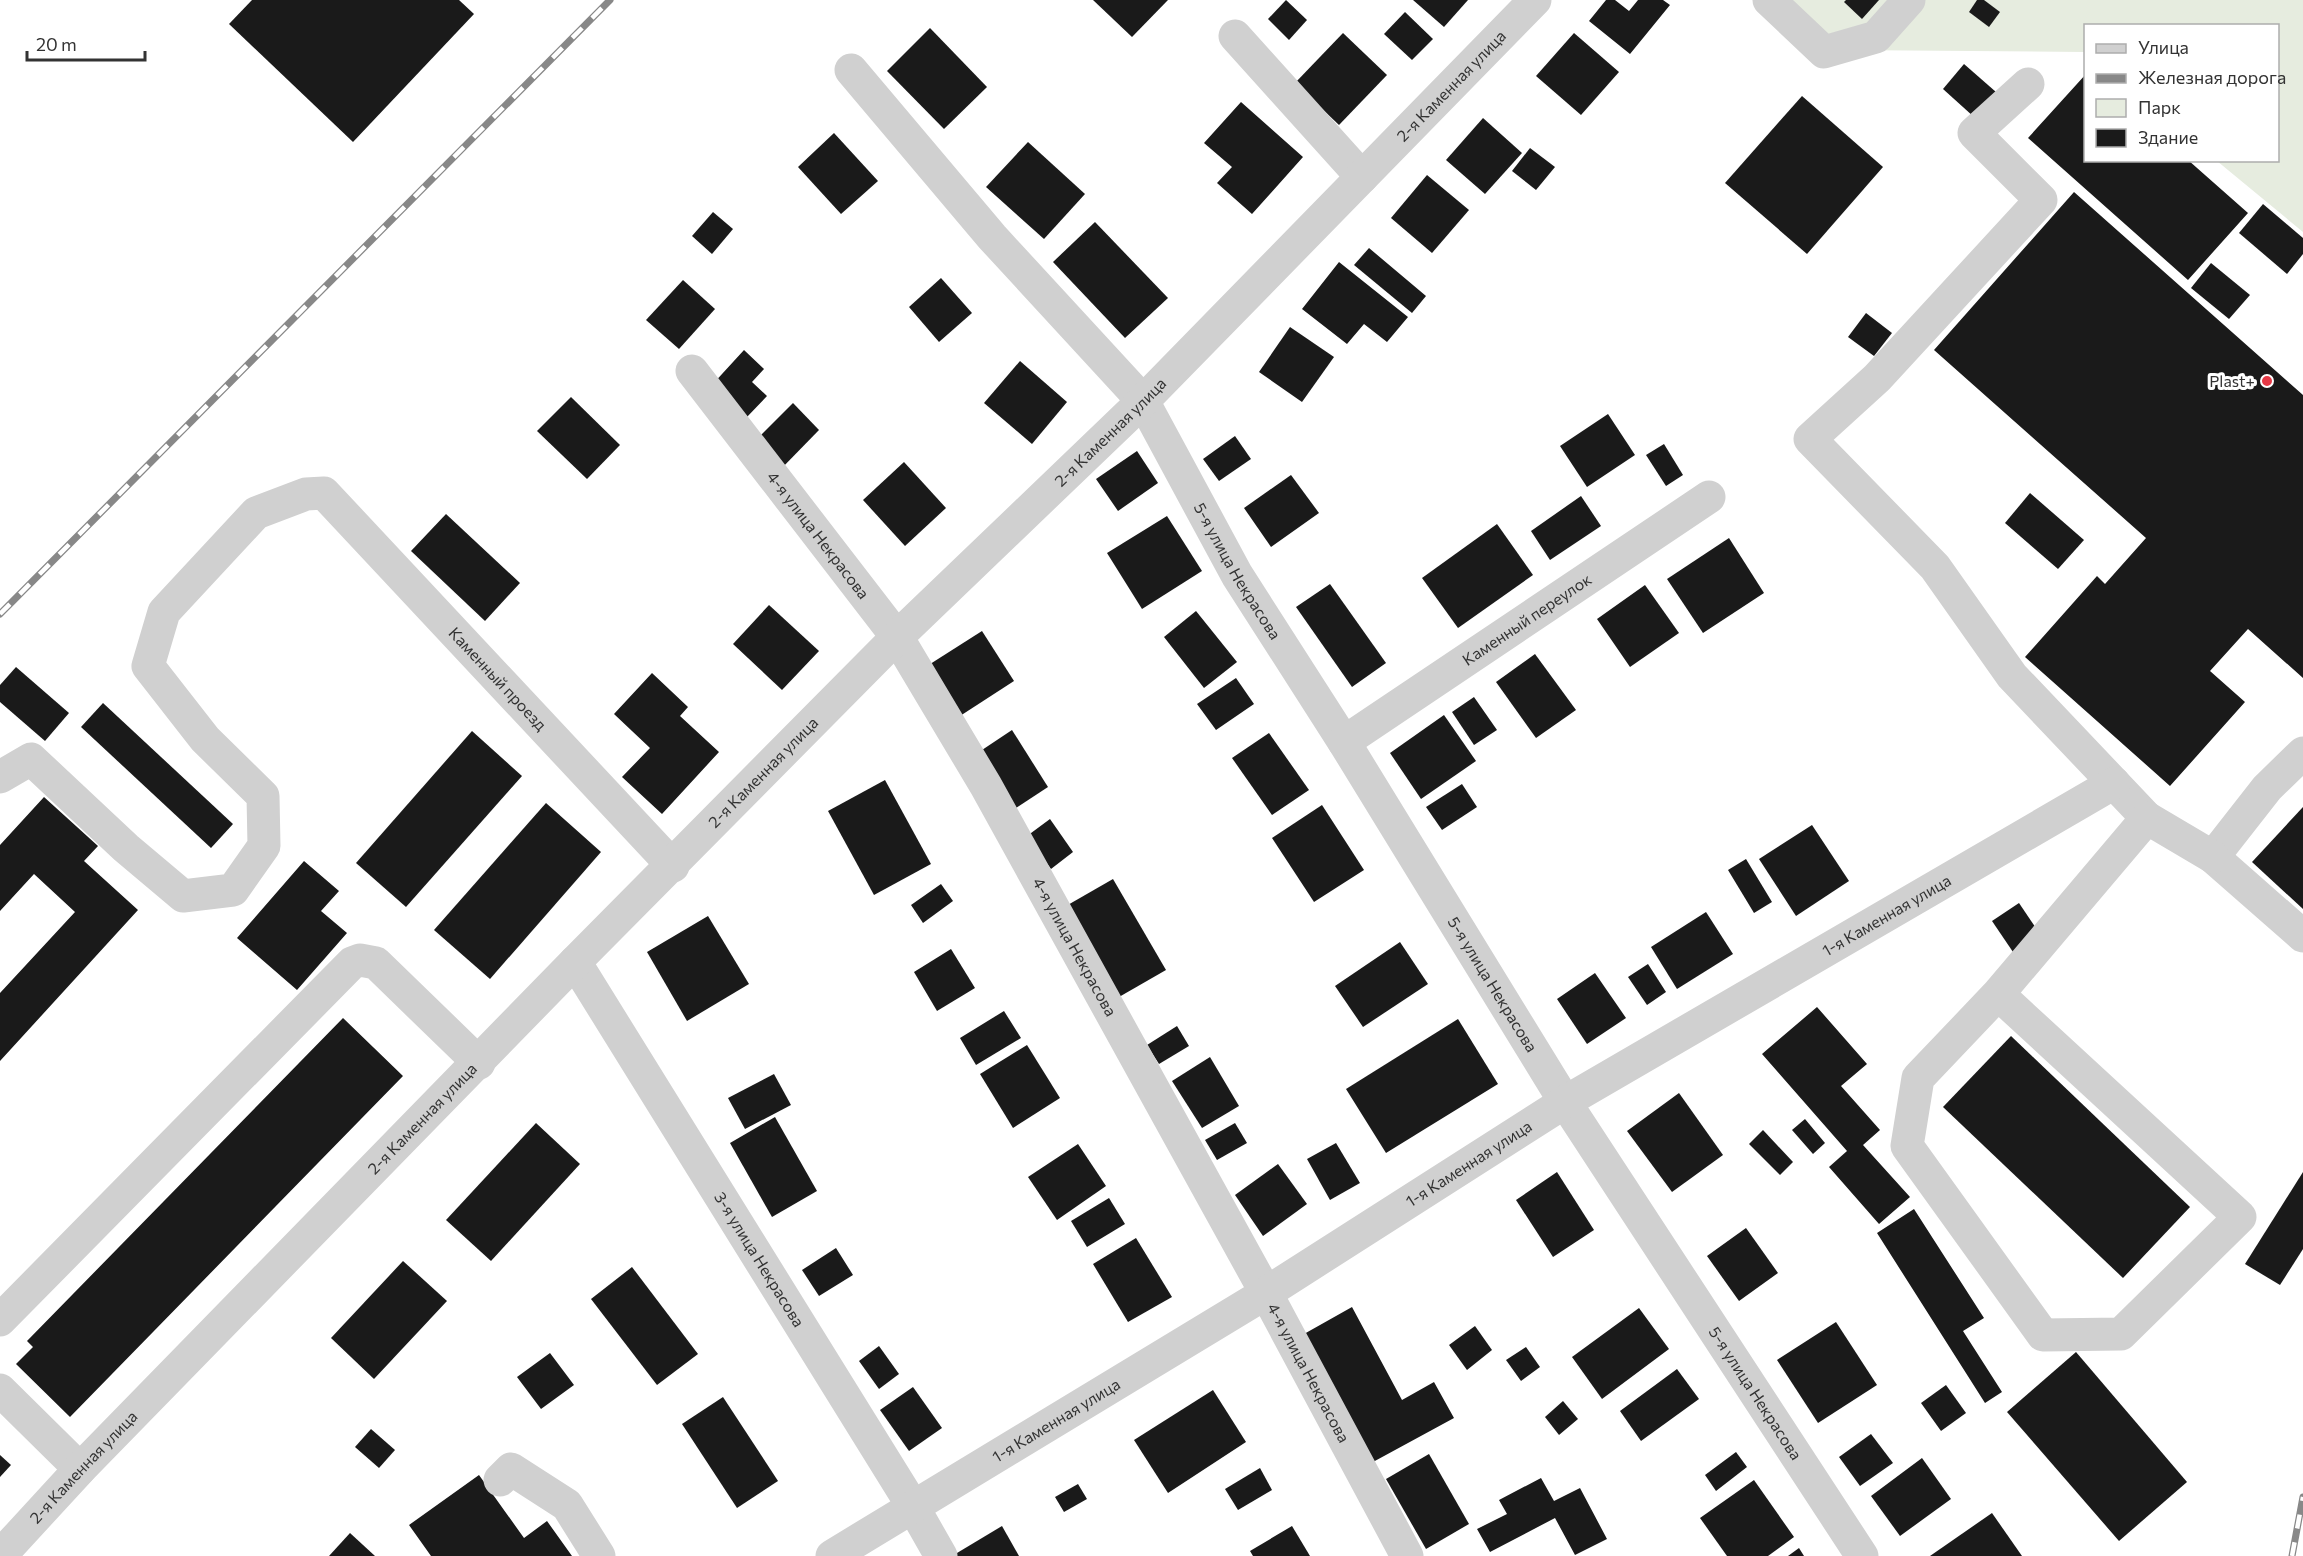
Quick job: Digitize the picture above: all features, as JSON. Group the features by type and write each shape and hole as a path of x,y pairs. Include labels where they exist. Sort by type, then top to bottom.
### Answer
{"street":[{"name":"2-я Каменная улица","path":"0,1556 80,1468 479,1063 575,962 673,866 897,637 1143,401 1535,0"},
{"path":"1769,0 1824,52 1876,37 1909,0"},
{"path":"1234,36 1362,177"},
{"name":"5-я улица Некрасова","path":"851,70 992,237 1143,401 1237,575 1344,742 1565,1102 1862,1556"},
{"path":"2028,84 1974,133 2041,200 1877,378 1810,439 1935,567 2012,676 2147,818 2213,857 2303,936"},
{"name":"4-я улица Некрасова","path":"692,371 897,637 986,786 1266,1293 1407,1556"},
{"name":"Каменный проезд","path":"0,777 31,759 126,848 183,896 233,890 264,846 263,796 205,739 148,666 164,612 256,513 306,494 324,493 673,866"},
{"name":"Каменный переулок","path":"1344,742 1709,497"},
{"path":"2213,857 2267,788 2303,753"},
{"name":"1-я Каменная улица","path":"832,1556 912,1505 1266,1293 1565,1102 2114,783"},
{"path":"1998,994 2240,1217 2121,1334 2043,1335 1907,1146 1918,1078 1998,994 2147,818"},
{"path":"0,1320 352,963 368,960 376,963 479,1063"},
{"name":"3-я улица Некрасова","path":"575,962 912,1505 941,1556"},
{"path":"0,1390 80,1468"},
{"path":"500,1480 512,1469 567,1505 599,1556"}],"green space":[{"path":"1792,0 2303,0 2303,232 2218,162 2279,162 2279,24 2084,24 2084,52 1844,50"}],"building":[{"path":"252,0 459,0 474,14 353,142 229,24"},
{"path":"1093,0 1168,0 1132,37"},
{"path":"1286,0 1307,20 1289,40 1268,19"},
{"path":"1413,0 1468,0 1444,27"},
{"path":"1606,0 1615,0 1629,11 1638,0 1663,0 1670,5 1630,54 1589,21"},
{"path":"1846,0 1879,0 1862,19 1844,2"},
{"path":"1977,0 1984,0 2000,12 1989,27 1969,12"},
{"path":"1405,12 1433,39 1412,60 1384,34"},
{"path":"930,28 987,87 944,129 887,71"},
{"path":"1343,33 1387,75 1339,125 1295,83"},
{"path":"1574,33 1619,72 1581,115 1536,76"},
{"path":"1964,64 1996,92 1974,117 1943,89"},
{"path":"2084,76 2084,162 2190,162 2248,213 2188,280 2028,138"},
{"path":"1802,96 1883,167 1807,254 1725,183"},
{"path":"1241,102 1303,157 1252,214 1217,183 1232,167 1204,143"},
{"path":"1483,118 1522,153 1485,194 1446,160"},
{"path":"834,133 878,181 841,214 798,167"},
{"path":"1028,142 1085,194 1044,239 986,187"},
{"path":"1530,148 1555,167 1536,190 1512,171"},
{"path":"1427,175 1469,210 1432,253 1391,218"},
{"path":"2074,192 2303,395 2303,678 2248,629 2210,671 2245,702 2170,786 2025,657 2097,576 2105,584 2146,538 1934,350"},
{"path":"2263,204 2303,238 2303,254 2287,274 2239,233"},
{"path":"713,212 733,229 712,254 692,236"},
{"path":"1095,222 1168,298 1125,338 1053,262"},
{"path":"1369,248 1426,296 1412,313 1354,265"},
{"path":"1339,262 1408,317 1387,342 1364,324 1347,344 1302,309"},
{"path":"2211,263 2250,295 2229,319 2191,288"},
{"path":"941,278 972,313 939,342 909,307"},
{"path":"683,280 715,309 679,349 646,320"},
{"path":"1866,313 1892,333 1874,356 1848,337"},
{"path":"1290,327 1334,357 1302,402 1259,372"},
{"path":"744,350 764,369 752,382 767,396 746,418 711,386"},
{"path":"1020,361 1067,402 1032,444 984,403"},
{"path":"571,397 620,445 587,479 537,431"},
{"path":"793,403 819,430 779,471 752,444"},
{"path":"1608,414 1635,455 1587,487 1560,446"},
{"path":"1235,436 1251,459 1219,481 1203,459"},
{"path":"1664,444 1683,475 1666,486 1646,455"},
{"path":"1137,451 1158,483 1118,511 1096,479"},
{"path":"904,462 946,508 905,546 863,500"},
{"path":"1291,475 1319,513 1271,547 1244,508"},
{"path":"2030,493 2084,540 2058,569 2005,523"},
{"path":"1581,496 1601,526 1550,560 1531,531"},
{"path":"446,514 520,583 485,621 411,551"},
{"path":"1167,516 1202,571 1142,609 1107,553"},
{"path":"1497,524 1533,575 1458,628 1422,578"},
{"path":"1729,538 1764,593 1703,633 1667,579"},
{"path":"1330,584 1386,663 1352,687 1296,607"},
{"path":"1645,585 1679,633 1630,667 1597,619"},
{"path":"769,605 819,651 782,690 733,644"},
{"path":"1196,611 1237,662 1204,688 1164,637"},
{"path":"982,631 1014,681 960,716 927,666"},
{"path":"1535,654 1576,710 1536,738 1496,682"},
{"path":"16,667 69,713 45,741 0,702 0,685"},
{"path":"652,673 688,707 680,716 719,752 662,814 622,777 650,748 614,714"},
{"path":"1236,678 1254,704 1216,730 1197,704"},
{"path":"1474,697 1497,730 1474,745 1452,712"},
{"path":"103,703 233,824 211,848 81,727"},
{"path":"1444,715 1476,761 1421,799 1390,753"},
{"path":"1012,730 1048,787 1016,808 979,752"},
{"path":"472,731 522,776 406,907 356,863"},
{"path":"1269,733 1309,790 1272,815 1232,758"},
{"path":"885,780 931,864 874,895 828,811"},
{"path":"1462,784 1477,807 1442,830 1426,807"},
{"path":"44,797 98,846 84,861 138,910 0,1061 0,993 75,912 34,874 0,911 0,845"},
{"path":"546,803 601,852 490,979 434,930"},
{"path":"1322,805 1364,870 1314,902 1272,838"},
{"path":"2303,807 2303,909 2252,862"},
{"path":"1050,819 1073,852 1051,869 1027,836"},
{"path":"1812,825 1849,881 1796,916 1759,859"},
{"path":"1746,859 1772,902 1754,913 1728,870"},
{"path":"304,861 339,891 321,911 347,933 297,990 237,938"},
{"path":"1113,879 1166,970 1119,997 1066,906"},
{"path":"941,884 953,901 923,923 911,905"},
{"path":"2019,903 2040,934 2013,952 1992,921"},
{"path":"1706,912 1733,954 1677,989 1651,947"},
{"path":"708,916 749,984 687,1021 647,952"},
{"path":"1400,942 1428,984 1363,1027 1335,986"},
{"path":"951,949 975,988 937,1011 914,972"},
{"path":"1648,964 1666,992 1647,1005 1628,977"},
{"path":"1595,973 1626,1018 1587,1044 1557,999"},
{"path":"1817,1007 1867,1064 1841,1086 1880,1130 1863,1145 1910,1197 1879,1224 1829,1167 1847,1151 1762,1054"},
{"path":"1004,1011 1021,1038 976,1065 960,1038"},
{"path":"343,1018 403,1076 70,1417 16,1364 33,1347 27,1341"},
{"path":"1458,1019 1498,1084 1386,1153 1346,1089"},
{"path":"1177,1026 1189,1046 1159,1064 1147,1045"},
{"path":"2011,1036 2190,1207 2123,1278 1943,1107"},
{"path":"1027,1045 1060,1098 1013,1128 980,1074"},
{"path":"1210,1057 1239,1106 1202,1128 1172,1081"},
{"path":"774,1074 791,1105 745,1129 728,1098"},
{"path":"1679,1093 1723,1155 1672,1192 1627,1131"},
{"path":"775,1117 817,1191 772,1217 730,1143"},
{"path":"1805,1119 1825,1143 1813,1154 1792,1130"},
{"path":"536,1123 580,1164 491,1261 446,1220"},
{"path":"1235,1123 1247,1143 1217,1160 1205,1140"},
{"path":"1763,1130 1793,1162 1780,1175 1749,1144"},
{"path":"1336,1143 1360,1183 1330,1200 1307,1159"},
{"path":"1078,1144 1106,1186 1057,1220 1028,1177"},
{"path":"1278,1164 1307,1204 1263,1236 1235,1195"},
{"path":"1557,1172 1594,1230 1553,1257 1516,1200"},
{"path":"2303,1172 2303,1249 2280,1285 2245,1264"},
{"path":"1109,1198 1125,1224 1087,1247 1071,1221"},
{"path":"1914,1209 1984,1318 1963,1331 2002,1392 1985,1403 1877,1233"},
{"path":"1746,1228 1778,1273 1739,1301 1707,1256"},
{"path":"1136,1238 1172,1297 1128,1322 1093,1264"},
{"path":"836,1248 853,1275 819,1296 802,1270"},
{"path":"403,1261 447,1301 374,1379 331,1338"},
{"path":"632,1267 698,1354 657,1385 591,1299"},
{"path":"1352,1307 1402,1400 1434,1382 1454,1418 1373,1462 1304,1334"},
{"path":"1639,1308 1669,1349 1602,1399 1572,1357"},
{"path":"1836,1322 1877,1385 1818,1423 1777,1360"},
{"path":"1475,1326 1492,1350 1467,1370 1449,1345"},
{"path":"879,1346 899,1374 879,1389 859,1361"},
{"path":"1526,1347 1540,1367 1521,1381 1506,1360"},
{"path":"2076,1352 2187,1482 2119,1541 2007,1412"},
{"path":"550,1353 574,1385 541,1409 517,1377"},
{"path":"1677,1369 1699,1399 1641,1441 1620,1411"},
{"path":"1946,1385 1966,1413 1941,1431 1921,1403"},
{"path":"913,1387 942,1428 909,1451 880,1410"},
{"path":"1213,1390 1246,1442 1168,1493 1134,1440"},
{"path":"723,1397 778,1481 737,1508 682,1424"},
{"path":"1563,1401 1578,1419 1559,1435 1545,1417"},
{"path":"371,1429 395,1450 379,1468 355,1447"},
{"path":"1871,1434 1893,1463 1860,1486 1839,1457"},
{"path":"1736,1452 1747,1467 1716,1491 1705,1475"},
{"path":"1429,1454 1469,1524 1426,1549 1386,1479"},
{"path":"0,1455 11,1465 0,1477"},
{"path":"1922,1458 1951,1499 1900,1536 1871,1496"},
{"path":"1260,1468 1272,1490 1238,1510 1225,1489"},
{"path":"479,1475 524,1538 547,1521 572,1556 431,1556 409,1525"},
{"path":"1541,1478 1554,1501 1580,1488 1607,1539 1575,1555 1555,1518 1490,1552 1477,1529 1507,1514 1499,1500"},
{"path":"1754,1480 1794,1537 1768,1556 1727,1556 1700,1518"},
{"path":"1078,1484 1087,1499 1064,1512 1055,1497"},
{"path":"1992,1513 2022,1556 1930,1556"},
{"path":"1002,1526 1019,1556 952,1556"},
{"path":"1292,1526 1310,1556 1253,1556 1250,1551"},
{"path":"350,1533 375,1556 329,1556"},
{"path":"1799,1548 1804,1556 1788,1556"}],"railway":[{"path":"0,614 610,0"},
{"path":"2292,1556 2303,1497"}],"place":[{"name":"Plast+","path":"2267,381"}]}
